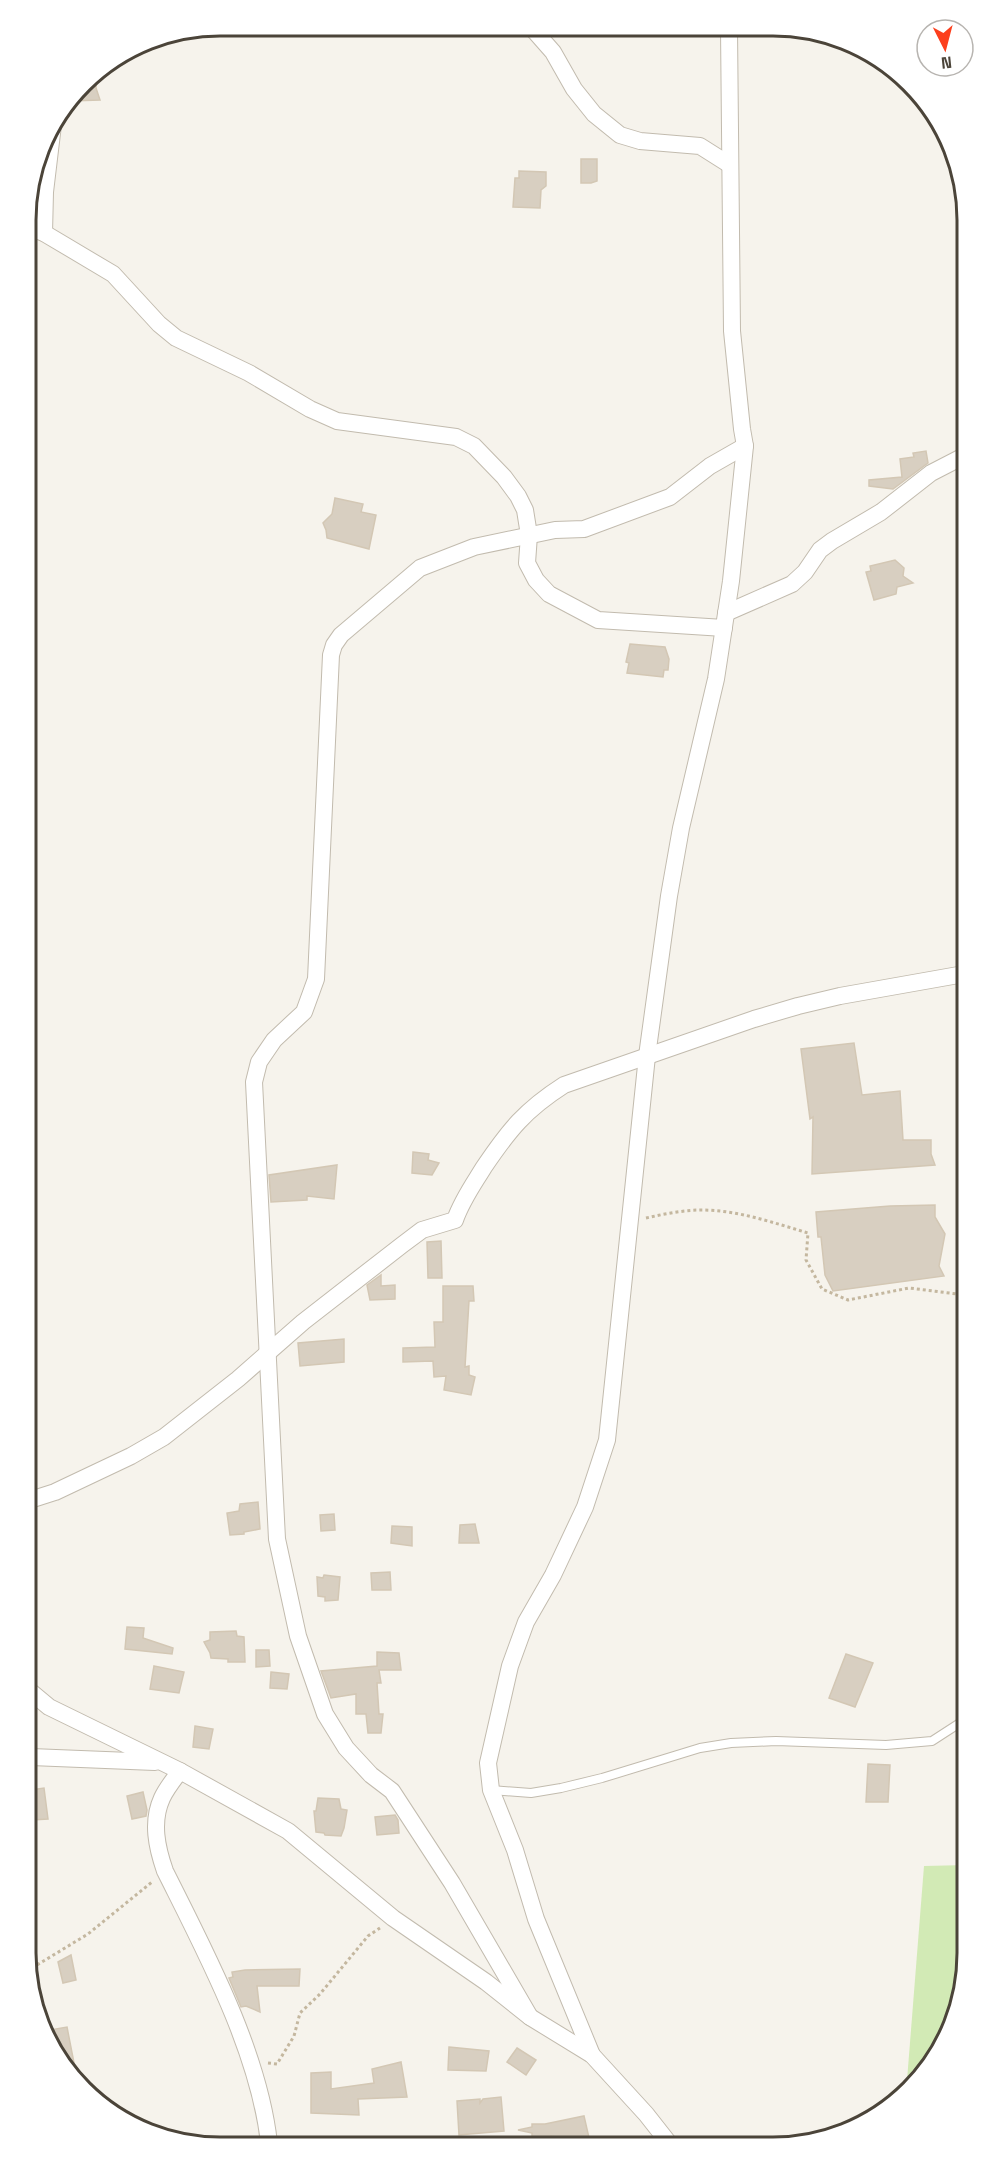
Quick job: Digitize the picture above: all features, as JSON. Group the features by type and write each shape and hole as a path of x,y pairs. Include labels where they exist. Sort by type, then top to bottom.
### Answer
{"street":[{"path":"539,36 553,52 574,89 594,114 620,135 640,141 700,146 730,165"},
{"path":"592,2055 536,1919 515,1850 491,1790 488,1763 510,1666 526,1622 553,1575 585,1507 607,1440 647,1056 669,896 681,828 714,690 725,621 745,446 732,331 729,36"},
{"path":"44,233 45,192 50,150"},
{"path":"36,230 113,274 159,324 176,338 264,381 310,409 337,421 456,437 474,446 504,477 518,495 525,510 529,535 527,563 536,580 549,594 598,620 725,621 792,584 805,572 820,550 880,512 931,473 957,460"},
{"path":"530,2017 453,1883 392,1791 371,1775 346,1748 325,1714 298,1636 277,1539 254,1082 259,1062 274,1040 304,1012 315,979 331,655 341,635 420,568 474,547 555,530 584,529 670,497 710,466 745,446"},
{"path":"36,1498 55,1492 131,1456 164,1437 238,1379 268,1351 422,1230 455,1220 463,1199 508,1132 540,1100 564,1085 798,1006 840,996 957,975"},
{"path":"36,1696 49,1707 180,1771 288,1832 393,1918 486,1982 530,2017 592,2055 664,2137"},
{"path":"36,1757 162,1762"},
{"path":"180,1771 162,1797 156,1819 159,1854 228,2002 259,2090 268,2137"}],"lane":[{"path":"491,1790 531,1793 561,1788 700,1748 731,1743 776,1741 886,1745 932,1741 957,1725"}],"path":[{"path":"630,1221 674,1212 703,1210 747,1216 808,1233 806,1260 822,1289 848,1300 909,1288 957,1294"},
{"path":"37,1965 88,1934 165,1871"},
{"path":"260,2062 277,2064 294,2036 300,2013 320,1994 368,1936 393,1918"}],"green space":[{"path":"957,1865 957,1965 943,2023 926,2055 907,2078 924,1866"}],"building":[{"path":"96,85 100,100 81,101"},
{"path":"581,159 597,159 597,181 581,183"},
{"path":"519,171 546,172 546,186 541,190 540,208 513,207 515,178 519,178"},
{"path":"926,451 928,463 893,489 869,486 869,480 902,477 900,459 914,457 913,453"},
{"path":"335,498 363,504 361,512 376,515 369,549 327,538 323,523 332,514"},
{"path":"895,560 904,568 903,576 913,583 897,587 896,594 874,600 866,572 871,571 870,566"},
{"path":"630,644 665,647 669,659 668,670 664,670 663,677 627,673 629,663 626,662"},
{"path":"854,1043 862,1095 900,1091 903,1140 931,1140 931,1154 935,1165 812,1174 813,1117 810,1119 801,1049"},
{"path":"413,1152 429,1154 428,1160 439,1163 432,1175 412,1173"},
{"path":"337,1165 334,1199 307,1196 307,1200 271,1202 269,1175"},
{"path":"935,1205 935,1217 945,1234 939,1266 944,1276 833,1291 825,1275 816,1212"},
{"path":"441,1241 442,1278 428,1278 427,1242"},
{"path":"381,1275 381,1286 395,1285 395,1299 370,1300 367,1285"},
{"path":"443,1286 473,1286 474,1301 469,1301 465,1367 469,1366 469,1375 475,1377 471,1395 444,1390 446,1376 434,1377 433,1361 403,1362 403,1348 435,1347 434,1322 443,1322"},
{"path":"344,1339 344,1362 300,1366 298,1343"},
{"path":"258,1502 260,1529 230,1535 227,1513 239,1511 240,1504"},
{"path":"334,1514 335,1530 321,1531 320,1515"},
{"path":"475,1524 479,1543 459,1543 460,1525"},
{"path":"392,1526 412,1527 412,1546 391,1543"},
{"path":"390,1572 391,1590 372,1590 371,1573"},
{"path":"324,1575 340,1577 338,1600 325,1601 325,1597 318,1596 317,1577 323,1578"},
{"path":"127,1627 144,1628 143,1638 173,1648 172,1654 125,1649"},
{"path":"236,1631 237,1636 244,1637 245,1662 228,1662 228,1659 211,1658 204,1642 210,1640 210,1632"},
{"path":"256,1650 269,1650 270,1666 256,1667"},
{"path":"377,1652 399,1653 401,1670 379,1670 381,1683 377,1683 379,1714 383,1714 381,1733 368,1733 366,1714 356,1714 356,1694 331,1698 321,1671 377,1666"},
{"path":"846,1654 873,1663 855,1707 829,1698"},
{"path":"154,1666 184,1672 179,1693 150,1689"},
{"path":"271,1672 289,1674 287,1689 270,1688"},
{"path":"195,1726 213,1729 209,1749 193,1747"},
{"path":"868,1764 890,1765 888,1802 866,1802"},
{"path":"44,1788 48,1819 36,1820 36,1789"},
{"path":"143,1792 146,1816 132,1819 127,1796"},
{"path":"318,1798 339,1799 341,1809 347,1810 341,1836 316,1832 314,1811 316,1811"},
{"path":"395,1815 398,1820 399,1833 377,1835 375,1817"},
{"path":"71,1955 76,1980 63,1983 58,1962"},
{"path":"300,1969 299,1986 257,1986 260,2012 246,2006 241,2007 229,1978 233,1977 232,1972 245,1970"},
{"path":"67,2027 74,2063 61,2045 53,2029"},
{"path":"449,2047 489,2051 486,2071 448,2070"},
{"path":"517,2048 536,2060 526,2075 507,2062"},
{"path":"401,2062 407,2097 358,2099 359,2115 311,2113 311,2073 331,2072 331,2089 374,2083 372,2069"},
{"path":"501,2097 504,2131 459,2135 457,2101 480,2099 480,2103 483,2099"},
{"path":"584,2116 589,2137 532,2137 532,2133 518,2130 532,2127 532,2124 545,2124"}]}
